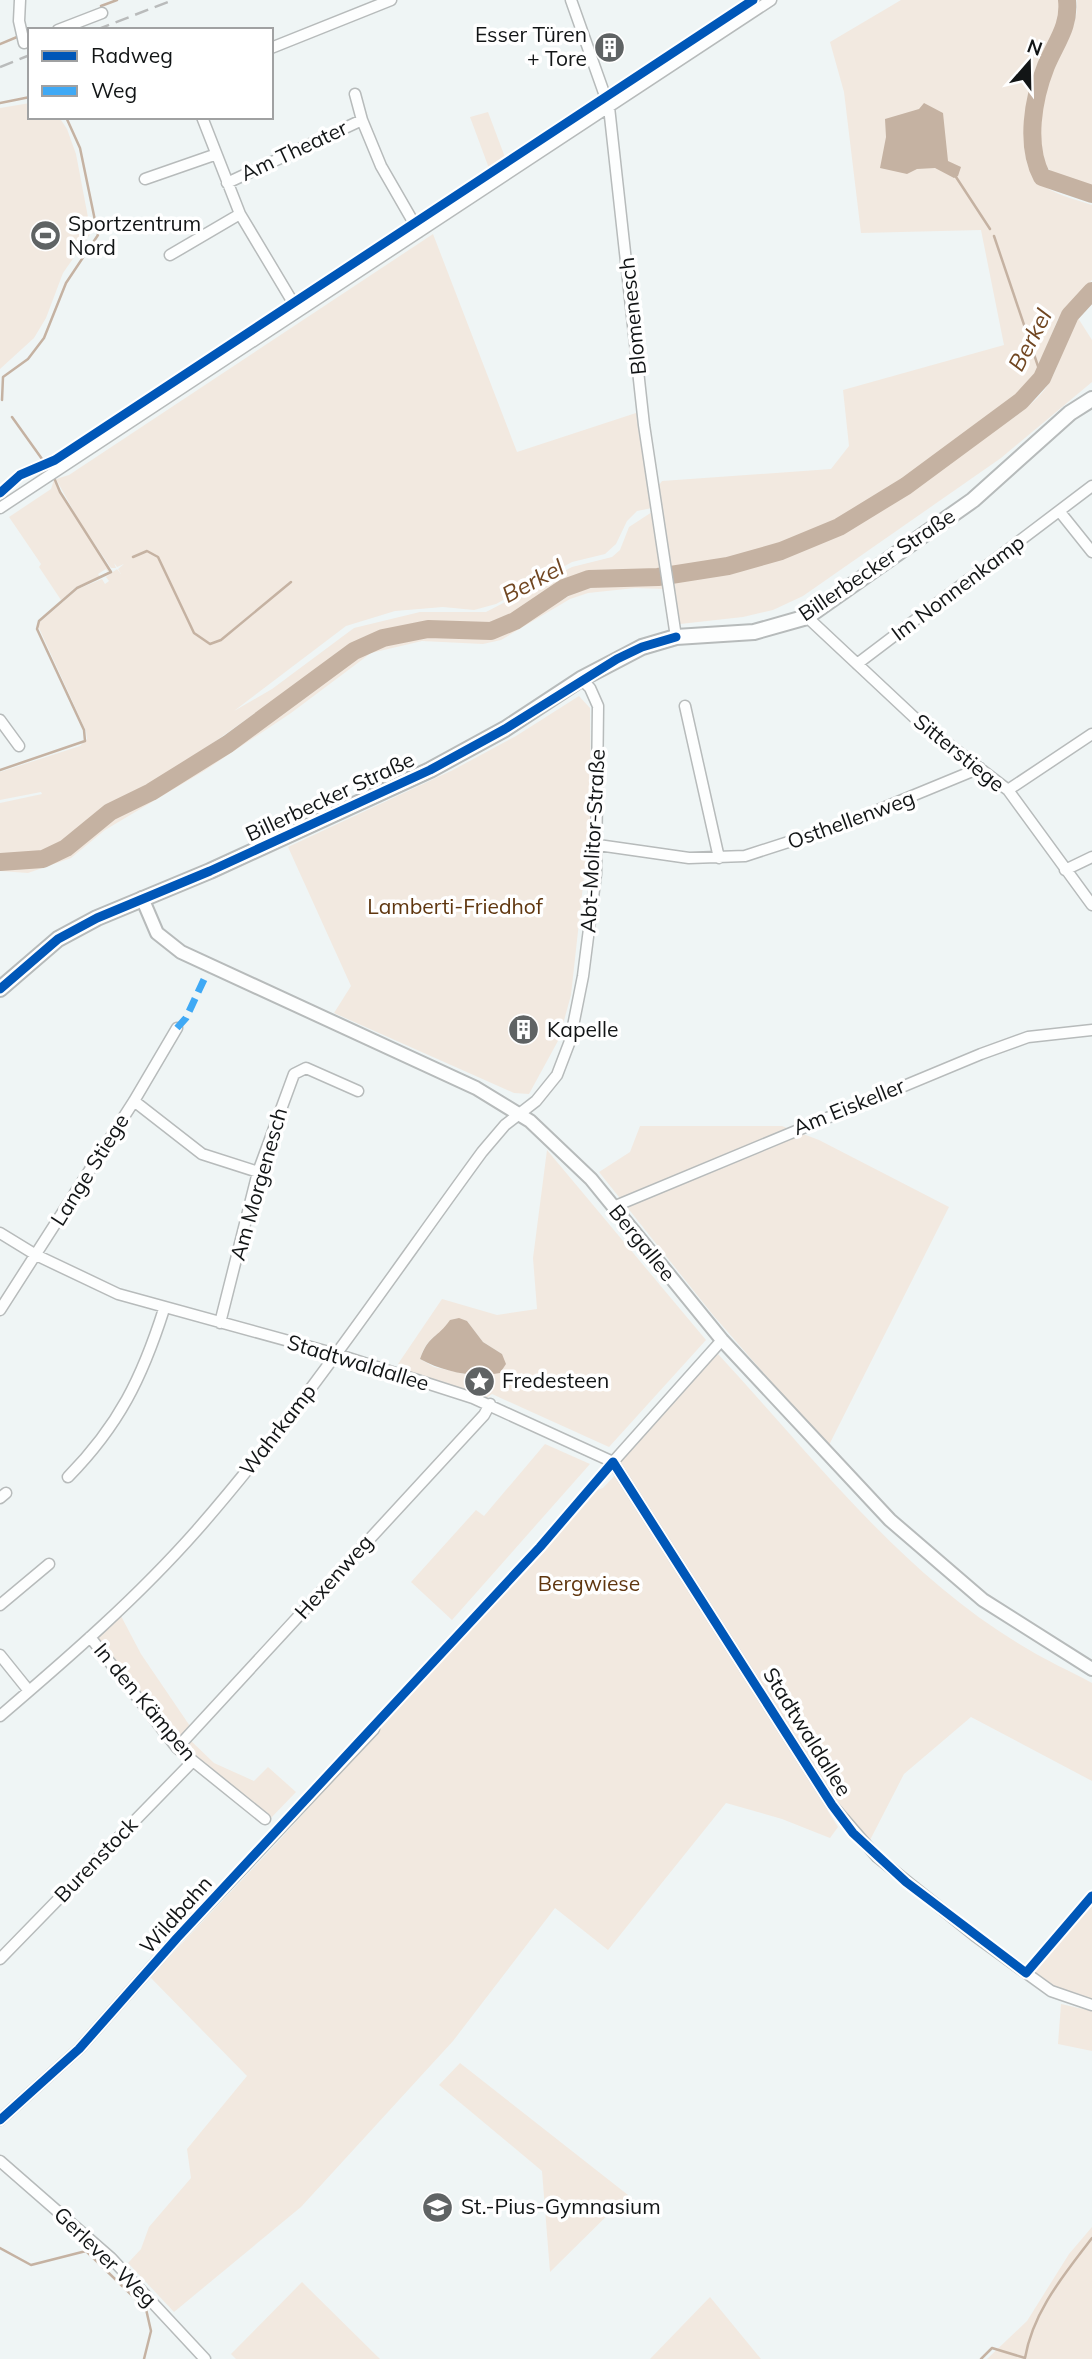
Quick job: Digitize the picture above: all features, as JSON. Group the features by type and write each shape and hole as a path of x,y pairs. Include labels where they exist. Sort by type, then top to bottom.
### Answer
{"main road":[{"name":"Billerbecker Straße","path":"0,989 58,939 142,898 240,858 430,769 505,729 582,680 642,647 676,637 744,634 807,617 973,500 1070,414 1092,399"}],"street":[{"path":"20,0 19,21 27,42"},
{"path":"273,47 391,0"},
{"name":"Blomenesch","path":"571,0 609,107 644,425 676,637"},
{"path":"0,508 771,0"},
{"path":"63,28 102,13"},
{"name":"Am Theater","path":"355,94 362,120 381,166 419,232"},
{"name":"Am Theater","path":"203,119 214,155 240,214 298,311"},
{"name":"Am Theater","path":"227,183 362,120"},
{"name":"Am Theater","path":"145,179 214,155"},
{"name":"Am Theater","path":"170,255 240,214"},
{"name":"Im Nonnenkamp","path":"857,664 1092,486"},
{"path":"1060,512 1092,552"},
{"name":"Sitterstiege","path":"807,617 917,720 1008,790 1092,905"},
{"name":"Abt-Molitor-Straße","path":"519,1113 536,1101 557,1075 570,1041 591,923 598,845 598,706 590,688 582,680"},
{"path":"685,706 719,858"},
{"path":"0,720 19,746"},
{"path":"1008,790 1092,734"},
{"name":"Osthellenweg","path":"598,845 690,858 719,858 771,849 844,824 980,768"},
{"path":"1065,870 1092,857"},
{"name":"Bergallee","path":"142,898 157,933 181,953 448,1074 519,1113 572,1158 722,1340 890,1520 983,1600 1092,1669"},
{"name":"Lange Stiege","path":"0,1310 134,1101 177,1028"},
{"name":"Am Eiskeller","path":"613,1207 981,1054 1028,1037 1092,1030"},
{"name":"Am Morgenesch","path":"219,1323 258,1172 283,1100 299,1069 316,1072 358,1090"},
{"path":"134,1101 202,1154 258,1172"},
{"name":"Wahrkamp","path":"0,1716 110,1621 195,1532 282,1427 482,1152 519,1113"},
{"name":"Stadtwaldallee","path":"0,1233 36,1255 118,1294 164,1309 336,1354 490,1404 613,1462 825,1795 853,1833 906,1882 1015,1966 1051,1991 1092,2005"},
{"path":"68,1477 93,1451 124,1409 151,1349 164,1309"},
{"path":"613,1462 722,1340"},
{"name":"Hexenweg","path":"177,1748 476,1424 490,1404"},
{"path":"0,1605 49,1564"},
{"name":"In den Kämpen","path":"90,1637 177,1748 265,1819"},
{"path":"0,1655 29,1691"},
{"name":"Wildbahn","path":"0,2120 79,2049 177,1938 374,1729"},
{"name":"Burenstock","path":"0,1959 192,1762"},
{"name":"Gerlever Weg","path":"0,2161 111,2258 205,2359"}],"green space":[{"path":"901,0 1061,0 1058,25 1037,65 1030,91 1024,142 1030,171 1037,181 1063,196 1092,205 1092,280 1058,319 1034,376 1024,389 894,486 852,512 780,546 733,559 671,569 659,485 662,481 831,469 849,446 843,390 1004,345 981,230 861,233 844,92 830,42"},
{"path":"1077,0 1092,0 1092,189 1056,175 1045,163 1041,151 1040,121 1043,105 1055,65 1076,18"},
{"name":"Sportzentrum Nord","path":"28,103 28,119 60,119 76,154 91,233 63,273 46,318 34,338 0,369 0,108"},
{"path":"488,112 506,160 490,171 470,117"},
{"path":"433,234 517,452 639,412 652,508 637,511 627,521 616,544 605,554 572,562 496,604 474,610 443,607 395,611 346,626 234,711 272,689 354,628 420,612 486,612 572,567 612,557 620,550 629,527 652,512 661,570 590,573 558,586 509,616 482,625 421,623 363,637 210,745 140,790 104,808 63,842 38,855 0,855 0,803 42,794 41,792 0,800 0,772 80,746 87,739 86,731 39,623 78,589 102,579 105,584 109,581 106,577 117,569 121,574 118,569 124,564 117,567 114,563 116,568 111,568 86,531 109,569 108,572 106,569 98,574 100,577 76,587 61,600 39,567 41,564 9,517 51,489 54,480 78,519 56,479 69,475"},
{"path":"1078,318 1092,340 1092,382 1001,458 803,596 773,610 743,617 680,624 673,581 758,565 831,538 899,499 1015,416 1047,386"},
{"path":"663,582 664,589 635,588 588,593 570,599 501,640 483,644 422,641 371,653 291,713 204,771 105,830 71,858 28,873 0,871 28,869 70,852 102,825 147,802 249,736 368,649 421,636 483,638 499,635 580,590 613,584"},
{"name":"Lamberti-Friedhof","path":"579,696 590,708 591,813 571,995 559,1039 529,1094 514,1093 334,1013 351,986 288,847 453,770 516,736"},
{"path":"640,1126 782,1126 819,1140 949,1207 828,1447 713,1315 599,1172 630,1152"},
{"path":"547,1150 706,1340 609,1447 492,1394 485,1399 402,1372 408,1368 398,1364 442,1299 497,1315 537,1309 533,1258","holes":["467,1321 483,1342 502,1354 469,1375 434,1367 420,1359 432,1339 444,1330"]},
{"path":"718,1354 862,1513 939,1586 981,1619 1026,1648 1092,1683 1092,1781 971,1717 904,1774 868,1844 834,1804 618,1459"},
{"path":"545,1444 590,1464 452,1620 411,1582 476,1510 484,1516"},
{"name":"Bergwiese","path":"617,1473 838,1827 830,1838 782,1819 726,1803 608,1950 555,1908 453,2041 301,2207 174,2312 128,2263 141,2249 149,2227 191,2178 187,2149 247,2076 150,1977 277,1843 594,1491 603,1488"},
{"path":"121,1616 141,1654 194,1732 189,1739 214,1763 254,1781 268,1767 296,1792 269,1820 196,1762 95,1637"},
{"path":"1092,1906 1092,2002 1063,1992 1032,1971"},
{"path":"1061,2004 1092,2011 1092,2051 1058,2044"},
{"path":"460,2063 628,2195 550,2272 542,2171 439,2085"},
{"path":"1092,2227 1092,2359 987,2359 1027,2321 1069,2254"},
{"path":"302,2282 380,2359 236,2359 231,2354"},
{"path":"710,2297 761,2359 650,2359"}],"shaded area":[{"path":"924,103 943,113 948,161 961,167 958,176 954,178 935,168 917,169 907,174 880,168 886,137 885,119 919,109"},
{"path":"459,1318 467,1321 483,1342 502,1354 506,1364 500,1373 459,1373 420,1359 430,1341 450,1320"}],"waterway":[{"path":"101,6 117,0"},
{"name":"Berkel","path":"1067,0 1064,26 1046,66 1038,93 1032,137 1042,177 1092,194"},
{"path":"0,44 17,37"},
{"path":"0,103 28,97"},
{"path":"2,400 3,377 28,359 44,338 66,283 98,235 80,148 67,119"},
{"path":"956,177 990,229"},
{"path":"994,236 1042,378"},
{"name":"Berkel","path":"0,862 43,859 66,848 110,812 151,792 228,744 354,651 383,638 428,629 491,631 515,621 564,588 589,579 658,577 728,566 781,551 839,527 906,486 1021,401 1042,378 1070,315 1092,291"},
{"path":"12,417 42,459"},
{"path":"0,770 85,741 84,730 37,629 39,621 77,588 111,572 55,480"},
{"path":"133,557 147,551 158,557 194,633 210,644 221,640 291,582"},
{"path":"981,2359 992,2348 1025,2358 1042,2309 1092,2238"},
{"path":"0,2248 31,2265 86,2251 146,2309 151,2331 144,2359"}],"railway":[{"path":"101,28 173,0"},
{"path":"0,67 28,56"}],"marked path":[{"path":"177,1028 186,1018 207,973"}],"cycle path":[{"path":"0,493 20,475 55,460 753,0"},
{"path":"0,989 58,939 97,918 210,871 430,770 505,729 617,659 642,647 676,637"},
{"path":"0,2120 79,2049 177,1938 540,1547 613,1462 832,1805 853,1833 906,1882 1026,1973 1092,1896"}],"place":[{"name":"Esser Türen + Tore","path":"610,47"},
{"name":"Sportzentrum Nord","path":"45,236"},
{"name":"Kapelle","path":"524,1030"},
{"name":"Fredesteen","path":"479,1381"},
{"name":"St.-Pius-Gymnasium","path":"438,2207"}]}
